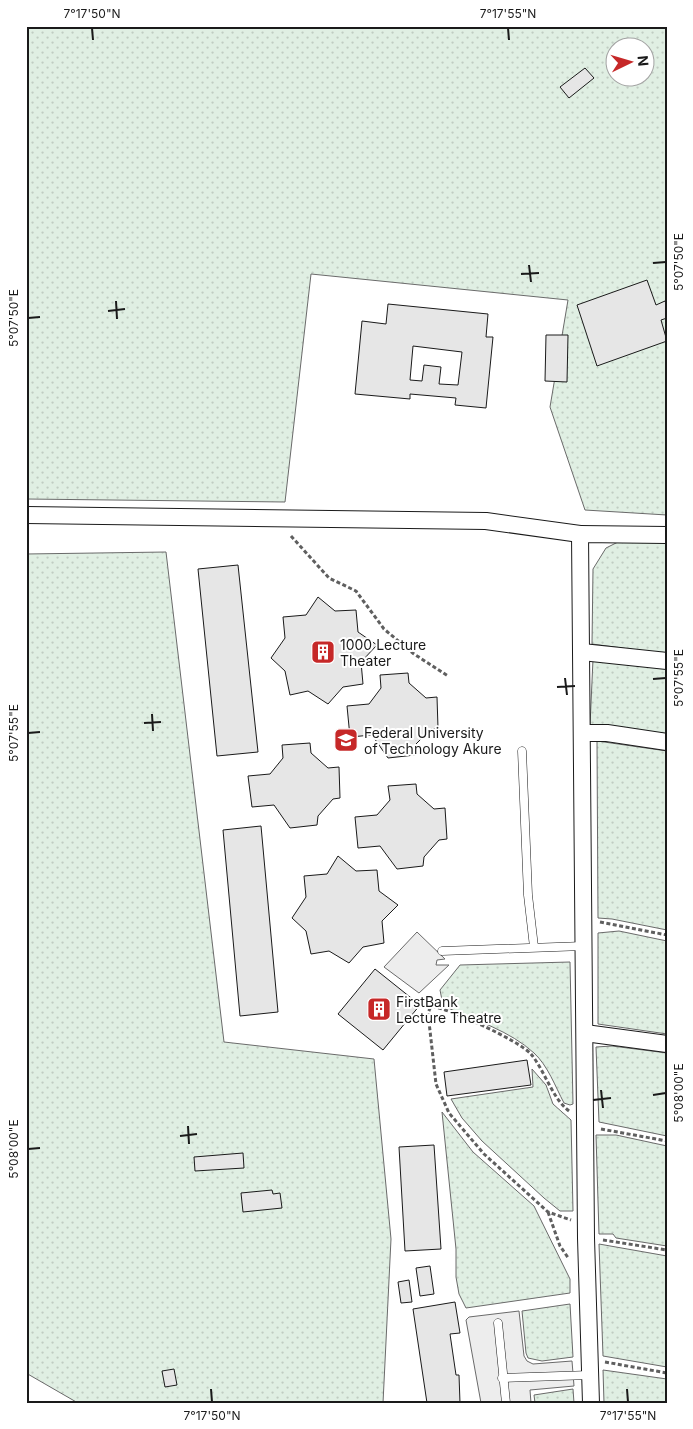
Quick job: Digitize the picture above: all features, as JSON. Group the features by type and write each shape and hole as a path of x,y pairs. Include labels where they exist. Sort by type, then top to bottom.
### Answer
{"street":[{"path":"26,515 486,521 580,534 667,535"},
{"path":"580,534 586,1231 591,1403"},
{"path":"582,652 667,660"},
{"path":"582,733 607,733 667,742"},
{"path":"585,1033 667,1044"}],"lane":[{"path":"522,751 528,895 534,947"},
{"path":"442,951 584,946"},
{"path":"498,1323 506,1403"},
{"path":"502,1378 590,1367"}],"path":[{"path":"291,536 329,578 356,591 384,629 414,654 448,676"},
{"path":"584,923 604,922 667,935"},
{"path":"667,1141 585,1122 559,1103 550,1082 530,1054 512,1040 431,1006 428,1013 436,1084 449,1113 484,1154 548,1212 586,1231 667,1250"},
{"path":"548,1212 560,1246 573,1265 587,1273"},
{"path":"590,1367 667,1373"}],"green space":[{"path":"26,26 667,26 667,515 585,510 550,407 568,300 311,274 285,502 26,499"},
{"path":"622,540 667,542 667,654 592,644 593,569 606,548"},
{"path":"166,552 224,1042 374,1059 391,1239 383,1403 78,1403 26,1373 26,554"},
{"path":"593,659 667,666 667,734 590,726"},
{"path":"597,741 667,751 667,930 598,918"},
{"path":"619,931 667,941 667,1034 598,1024 598,933"},
{"path":"570,962 573,1104 570,1105 564,1103 539,1058 525,1045 482,1022 448,1008 442,1000 440,990 460,965"},
{"path":"612,1046 667,1053 667,1136 599,1122 596,1047"},
{"path":"532,1069 546,1085 553,1104 571,1120 573,1211 560,1211 544,1198 482,1141 462,1118 451,1099 533,1087"},
{"path":"442,1112 473,1152 534,1206 570,1279 570,1293 466,1308 459,1294 456,1277 456,1249"},
{"path":"596,1135 616,1135 667,1146 667,1246 616,1238 613,1234 599,1234"},
{"path":"599,1244 667,1256 667,1367 603,1356"},
{"path":"570,1304 573,1357 542,1361 528,1358 522,1311"},
{"path":"603,1370 667,1379 667,1403 604,1403"},
{"path":"573,1389 574,1403 535,1403 534,1395"}],"shaded area":[{"path":"417,932 445,959 437,960 436,965 449,965 419,993 384,967"},
{"path":"519,1311 524,1356 527,1361 533,1364 572,1361 574,1386 530,1390 531,1403 481,1403 466,1320 469,1317"}],"building":[{"path":"585,68 594,78 569,98 560,87"},
{"path":"647,280 656,305 665,301 667,306 667,318 661,320 667,341 597,366 577,305"},
{"path":"388,304 488,314 486,337 493,337 486,408 455,405 456,398 410,394 410,399 355,394 362,321 386,324","holes":["413,346 462,352 458,385 439,384 441,367 424,365 422,381 410,380"]},
{"path":"546,335 568,335 567,382 545,381"},
{"path":"238,565 258,752 217,756 198,569"},
{"name":"1000 Lecture Theater","path":"318,597 335,611 356,610 358,632 377,645 361,662 363,684 343,687 328,704 308,691 290,695 285,671 271,658 285,638 283,617 306,615"},
{"name":"1000 Lecture Theater","path":"408,673 409,683 426,698 437,697 438,728 431,729 415,745 415,755 388,758 372,735 350,737 347,706 369,704 381,688 380,675"},
{"path":"310,743 311,753 328,768 339,767 340,798 333,799 318,816 317,825 290,828 274,805 252,807 248,776 270,774 283,758 282,745"},
{"path":"416,784 417,794 434,809 445,808 447,839 439,840 424,857 423,866 397,869 380,846 358,848 355,817 377,815 390,800 388,786"},
{"path":"261,826 278,1012 240,1016 223,830"},
{"path":"338,856 356,871 377,870 379,891 398,905 382,921 384,943 363,947 349,963 329,951 311,954 306,931 292,918 306,897 304,876 327,874"},
{"name":"FirstBank Lecture Theatre","path":"375,969 420,1005 383,1050 338,1014"},
{"path":"527,1060 531,1085 447,1096 444,1072"},
{"path":"434,1145 441,1249 405,1251 399,1147"},
{"path":"243,1153 244,1168 195,1171 194,1157"},
{"path":"272,1190 273,1194 280,1193 282,1208 243,1212 241,1193"},
{"path":"430,1266 434,1294 420,1296 416,1268"},
{"path":"409,1280 412,1302 401,1303 398,1282"},
{"path":"455,1302 460,1333 450,1334 456,1375 459,1375 460,1403 427,1403 413,1309"},
{"path":"174,1369 177,1385 165,1387 162,1371"}],"place":[{"name":"1000 Lecture Theater","path":"323,652"},
{"name":"Federal University of Technology Akure","path":"346,740"},
{"name":"FirstBank Lecture Theatre","path":"379,1009"}]}
